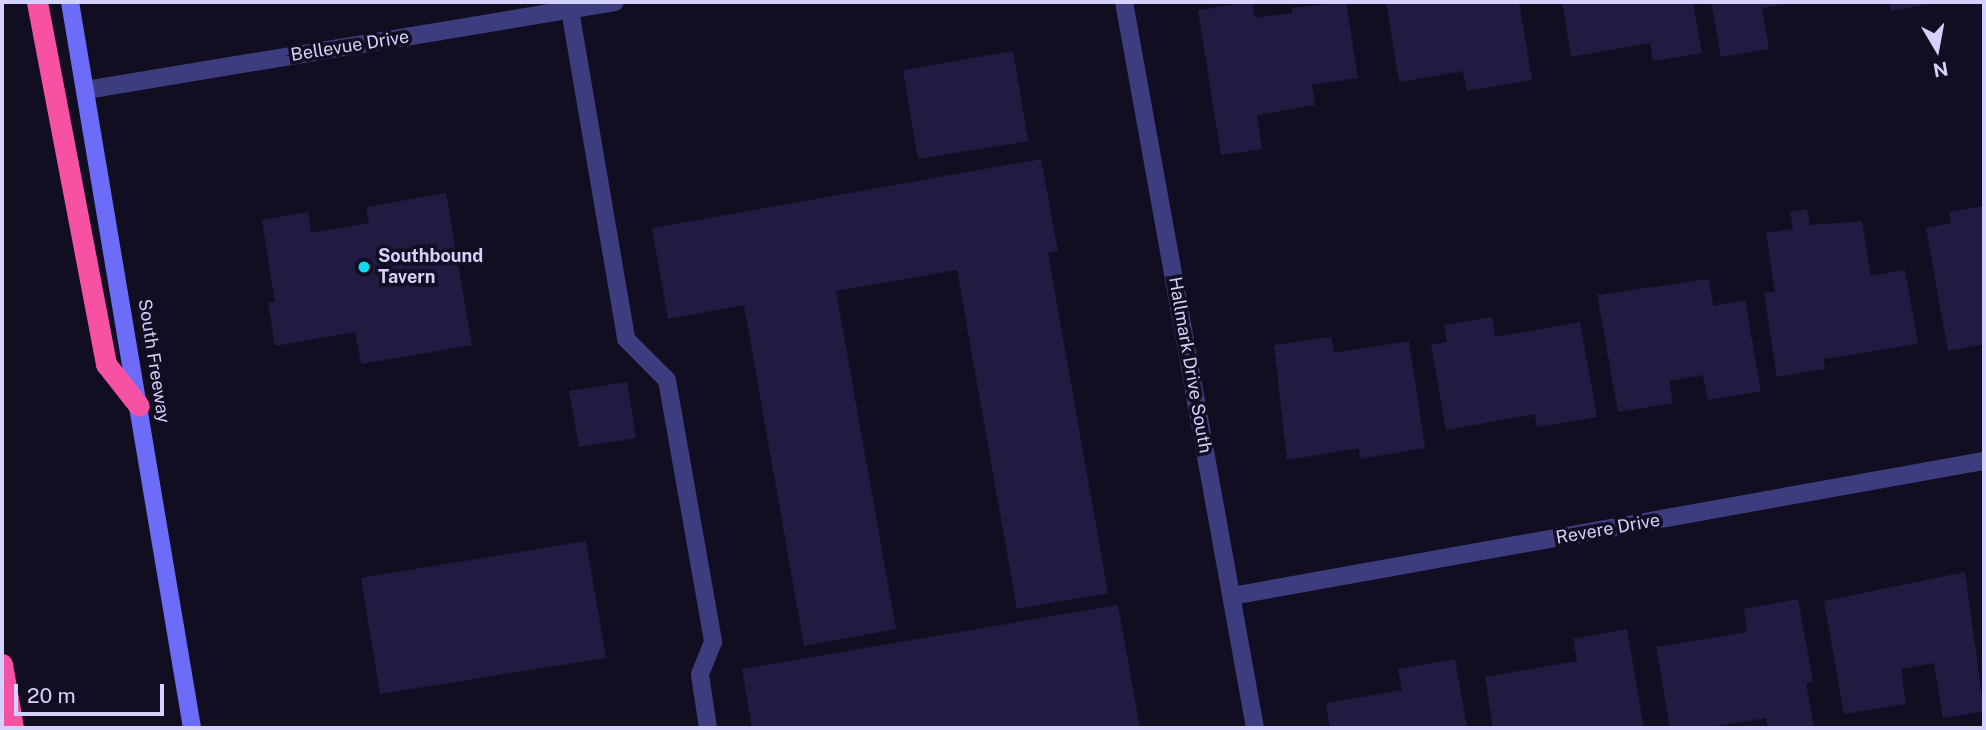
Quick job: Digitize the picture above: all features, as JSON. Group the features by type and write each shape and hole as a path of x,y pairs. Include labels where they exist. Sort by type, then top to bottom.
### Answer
{"highway":[{"path":"37,2 106,363 139,406"},
{"path":"2,664 13,728"}],"main road":[{"name":"South Freeway","path":"71,2 192,728"}],"street":[{"name":"Bellevue Drive","path":"86,90 615,2"},
{"name":"Hallmark Drive South","path":"1124,2 1255,728"},
{"path":"570,10 626,339 667,380 713,642 700,675 708,728"},
{"name":"Revere Drive","path":"1233,596 1984,461"}],"building":[{"path":"1252,2 1255,18 1292,13 1292,8 1346,2 1358,78 1312,85 1315,105 1257,115 1262,149 1221,155 1198,10"},
{"path":"1386,2 1519,2 1532,80 1467,91 1463,71 1399,82"},
{"path":"1562,2 1693,2 1702,53 1653,61 1650,43 1571,57"},
{"path":"1711,2 1792,3 1762,8 1769,49 1721,57"},
{"path":"1889,2 1934,2 1934,3 1891,11"},
{"path":"1013,51 1028,141 918,159 903,70"},
{"path":"1041,159 1058,251 1048,253 1108,593 1017,609 957,270 836,291 896,629 804,646 744,305 668,319 652,228"},
{"name":"Southbound Tavern","path":"446,193 472,345 361,364 355,332 275,346 268,303 275,302 262,220 308,212 311,233 369,223 366,207"},
{"path":"1984,206 1984,344 1948,351 1926,228 1951,223 1949,212"},
{"path":"1807,209 1810,225 1862,221 1871,276 1905,270 1918,344 1823,359 1825,369 1777,377 1764,293 1775,292 1766,233 1793,229 1790,212"},
{"path":"1709,279 1713,306 1745,300 1761,391 1708,400 1703,375 1669,381 1673,403 1618,412 1597,295"},
{"path":"1492,317 1495,337 1580,322 1597,417 1537,427 1535,414 1446,430 1431,345 1447,342 1444,325"},
{"path":"1331,337 1334,353 1409,341 1425,448 1360,459 1359,448 1287,460 1274,345"},
{"path":"627,382 636,438 579,447 569,391"},
{"path":"586,541 606,658 380,694 361,578"},
{"path":"1965,572 1984,711 1943,718 1934,663 1901,669 1906,704 1844,714 1824,601"},
{"path":"1798,599 1813,682 1806,683 1814,728 1768,728 1766,718 1703,728 1670,728 1656,647 1747,632 1744,609"},
{"path":"1118,605 1140,728 752,728 742,669"},
{"path":"1627,629 1644,728 1493,728 1485,677 1577,661 1573,639"},
{"path":"1455,659 1467,728 1330,728 1326,703 1402,690 1398,669"}],"place":[{"name":"Southbound Tavern","path":"364,267"}]}
